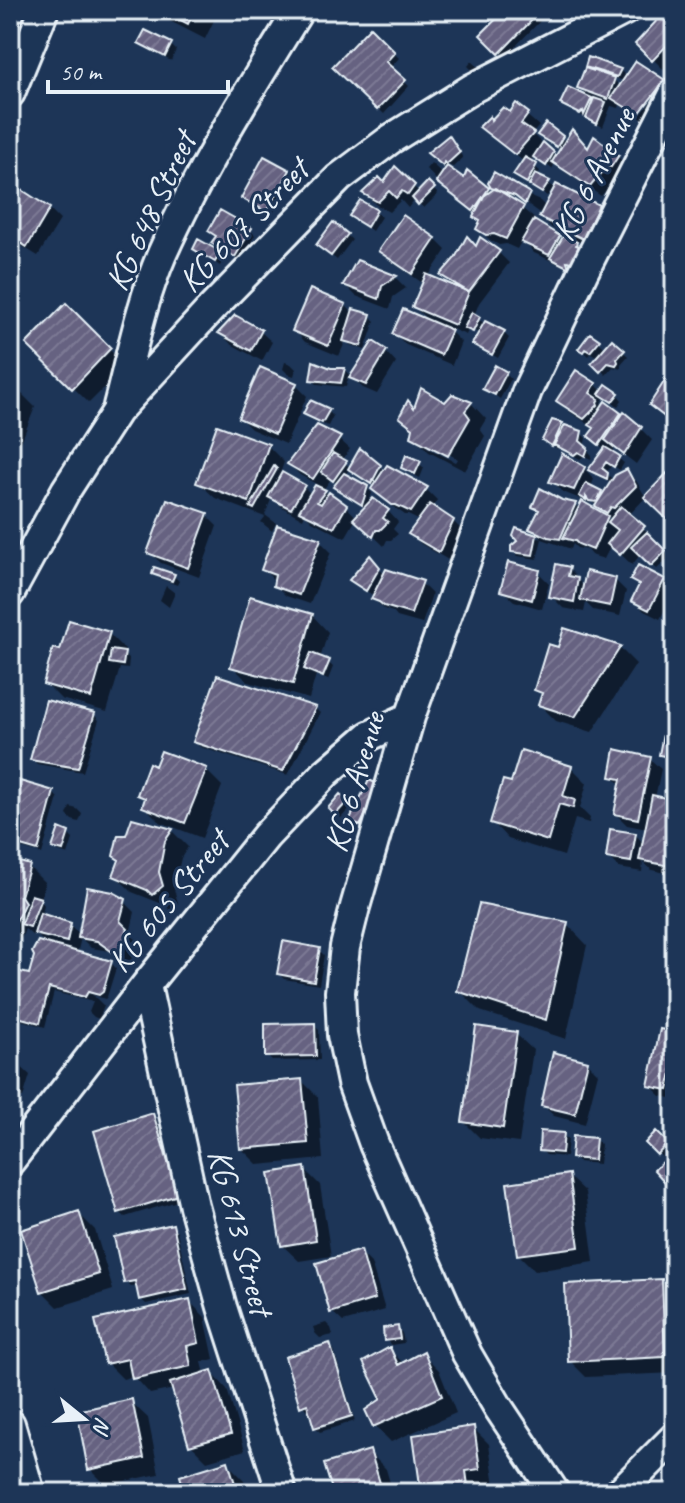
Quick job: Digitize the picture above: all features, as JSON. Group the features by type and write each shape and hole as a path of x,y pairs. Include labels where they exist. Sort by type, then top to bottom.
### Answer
{"street":[{"path":"10,93 44,10"},
{"name":"KG 648 Street","path":"117,411 141,315 161,257 193,190 299,10"},
{"name":"KG 607 Street","path":"10,593 66,490 117,411 339,178 391,139 473,88 625,10"},
{"name":"KG 6 Avenue","path":"555,1493 467,1354 374,1144 352,1083 342,1035 340,992 345,947 355,907 410,717 527,391 675,92"},
{"name":"KG 605 Street","path":"10,1161 266,836 326,773 369,736 410,717"},
{"name":"KG 613 Street","path":"146,985 194,1206 282,1493"},
{"path":"10,1424 30,1493"},
{"path":"619,1493 675,1437"}],"building":[{"path":"161,10 195,10 188,24"},
{"path":"505,10 540,12 499,54 480,35"},
{"path":"662,15 671,25 675,22 675,47 669,43 652,61 635,44"},
{"path":"370,27 395,52 386,62 406,80 377,110 332,67"},
{"path":"145,30 172,43 165,57 138,43"},
{"path":"588,57 621,69 617,77 585,67"},
{"path":"636,61 665,80 638,115 611,98"},
{"path":"585,68 615,78 608,99 577,88"},
{"path":"568,87 592,98 584,115 583,111 580,114 560,104"},
{"path":"594,98 606,102 597,124 586,118"},
{"path":"516,103 529,113 521,124 534,133 515,155 479,127 503,107 510,112"},
{"path":"546,123 563,136 557,147 537,135"},
{"path":"572,129 588,148 594,136 619,155 611,167 604,165 605,169 590,187 552,162"},
{"path":"449,135 460,152 447,164 444,162 443,166 427,153"},
{"path":"543,142 554,152 546,166 533,157"},
{"path":"264,156 290,170 267,212 241,198"},
{"path":"525,157 537,164 527,183 513,175"},
{"path":"395,166 415,185 408,195 402,191 396,198 389,191 378,202 362,193 379,177 384,182"},
{"path":"447,166 464,178 467,170 489,188 473,211 436,182"},
{"path":"494,172 530,193 525,204 515,196 491,188 488,183"},
{"path":"535,174 550,181 542,193 529,185"},
{"path":"428,181 435,188 418,205 412,198"},
{"path":"556,184 599,205 583,239 539,217"},
{"path":"19,188 50,208 27,247 10,236 10,201"},
{"path":"495,188 524,206 506,239 494,234 486,235 476,229 480,221 473,217 484,196"},
{"path":"360,200 377,210 367,227 349,216"},
{"path":"220,210 252,228 235,257 211,243 216,236 208,231"},
{"path":"403,215 436,238 412,274 378,251"},
{"path":"534,220 560,236 549,255 521,242"},
{"path":"333,222 348,234 331,256 316,245"},
{"path":"564,235 583,247 576,263 567,261 569,268 550,258"},
{"path":"467,236 476,246 480,237 500,251 469,292 440,275 455,258"},
{"path":"198,239 221,252 215,262 193,249"},
{"path":"357,260 397,276 382,286 379,299 343,285"},
{"path":"426,274 469,292 455,325 412,307"},
{"path":"310,289 346,304 328,346 292,331"},
{"path":"66,303 111,348 72,389 26,344"},
{"path":"353,309 371,314 361,346 343,341"},
{"path":"403,309 452,330 441,355 392,334"},
{"path":"472,312 480,317 473,332 464,328"},
{"path":"235,315 262,330 251,351 218,333"},
{"path":"485,321 505,331 492,355 472,344"},
{"path":"590,333 600,340 590,352 585,349 583,352 578,349"},
{"path":"612,339 625,350 616,365 608,363 600,372 591,363"},
{"path":"373,341 387,350 366,385 349,378"},
{"path":"313,361 331,368 345,368 341,383 310,380"},
{"path":"495,365 507,372 495,395 482,389"},
{"path":"675,365 675,405 666,418 649,405"},
{"path":"260,367 297,383 275,434 238,418"},
{"path":"576,370 596,383 590,393 599,399 598,405 584,419 556,401"},
{"path":"10,380 20,389 10,414"},
{"path":"606,384 619,393 612,402 599,394"},
{"path":"421,388 445,402 452,394 472,402 465,411 470,418 448,456 411,437 413,428 399,417 408,400 414,408"},
{"path":"310,400 330,409 322,423 303,414"},
{"path":"605,401 621,413 599,445 588,436 594,428 589,425"},
{"path":"624,412 642,427 624,455 605,440"},
{"path":"552,420 563,423 552,446 542,440"},
{"path":"217,425 269,444 249,502 196,483"},
{"path":"317,425 341,437 313,479 287,464"},
{"path":"565,425 582,431 580,441 588,448 585,456 578,452 574,455 554,445"},
{"path":"605,447 620,456 614,467 606,462 602,468 608,473 607,479 588,470"},
{"path":"360,448 381,465 371,484 348,469"},
{"path":"333,453 347,461 333,481 321,472"},
{"path":"562,453 585,467 574,490 549,482"},
{"path":"406,455 421,461 415,474 401,468"},
{"path":"387,465 428,487 411,512 392,505 371,489"},
{"path":"675,465 675,527 644,497"},
{"path":"274,466 277,469 254,509 250,507"},
{"path":"627,469 636,486 607,513 595,506 615,475"},
{"path":"282,472 305,485 291,509 268,497"},
{"path":"344,473 368,486 362,505 333,487"},
{"path":"586,483 602,491 597,502 579,496"},
{"path":"315,485 326,490 317,502 321,504 329,492 347,505 334,528 299,511"},
{"path":"540,488 562,500 576,503 560,539 529,529 539,510 532,507"},
{"path":"373,498 389,510 383,518 388,522 376,530 373,537 353,519"},
{"path":"167,499 208,513 188,568 147,553"},
{"path":"582,501 608,516 593,550 563,538"},
{"path":"430,504 454,520 439,552 408,534"},
{"path":"621,506 645,526 620,555 607,544 618,530 608,522"},
{"path":"277,525 321,539 299,595 273,586 275,575 261,570"},
{"path":"516,528 537,535 533,555 511,552 511,546 517,541 513,536"},
{"path":"647,532 666,551 651,566 631,547"},
{"path":"370,555 380,567 366,591 349,580"},
{"path":"508,562 540,570 532,600 500,591"},
{"path":"556,564 570,567 568,576 578,578 574,602 549,597"},
{"path":"638,565 665,579 649,610 631,601 639,585 630,580"},
{"path":"154,567 175,574 172,581 152,574"},
{"path":"386,569 423,581 411,614 371,599"},
{"path":"586,571 616,578 610,606 580,600"},
{"path":"250,596 313,614 293,684 230,667"},
{"path":"69,620 110,632 91,698 43,684 53,648 60,650"},
{"path":"564,628 621,646 575,717 538,705 542,693 534,690 548,644 558,647"},
{"path":"111,650 125,652 123,665 109,663"},
{"path":"311,653 330,660 323,677 304,669"},
{"path":"217,675 316,707 283,771 193,742"},
{"path":"46,700 95,713 78,768 30,760"},
{"path":"663,734 675,736 675,758 659,755"},
{"path":"615,749 651,757 638,819 614,814 621,779 610,777"},
{"path":"521,750 572,766 563,796 575,800 573,808 559,804 548,841 490,823 503,780 511,782"},
{"path":"161,751 207,768 185,823 142,807 145,798 137,795 149,763 155,766"},
{"path":"369,780 380,785 360,826 349,821"},
{"path":"20,781 54,791 38,851 10,843 10,817"},
{"path":"340,794 348,801 335,815 328,808"},
{"path":"652,795 675,800 675,867 639,860"},
{"path":"132,818 173,829 165,841 159,872 163,886 152,895 113,876 119,860 113,856 118,835 126,835"},
{"path":"59,828 69,832 63,851 52,848"},
{"path":"610,829 636,833 631,862 606,858"},
{"path":"10,859 30,865 21,896 25,902 16,921 10,917"},
{"path":"87,887 113,892 126,899 120,921 128,929 118,956 97,941 78,938"},
{"path":"31,895 41,898 30,927 21,924"},
{"path":"479,904 568,922 546,1020 457,991"},
{"path":"40,913 71,923 67,942 34,934"},
{"path":"38,941 112,961 103,992 99,995 88,992 85,997 49,988 40,1023 10,1015 12,970 29,974 34,956 32,952"},
{"path":"283,941 320,948 314,981 277,974"},
{"path":"315,1023 316,1056 265,1057 265,1024"},
{"path":"476,1026 517,1032 503,1128 462,1122"},
{"path":"660,1029 675,1032 675,1060 668,1090 648,1086"},
{"path":"553,1052 588,1061 575,1114 541,1106"},
{"path":"302,1079 308,1143 240,1149 234,1085"},
{"path":"153,1113 178,1195 118,1213 94,1131"},
{"path":"540,1131 564,1133 562,1153 539,1151"},
{"path":"656,1131 668,1143 657,1155 645,1143"},
{"path":"573,1136 596,1138 594,1160 571,1158"},
{"path":"675,1151 675,1173 665,1182 654,1170"},
{"path":"305,1167 316,1240 281,1246 269,1173"},
{"path":"569,1174 579,1247 517,1255 507,1183"},
{"path":"79,1211 99,1274 41,1292 21,1230"},
{"path":"173,1224 187,1289 139,1300 135,1281 124,1283 114,1237"},
{"path":"361,1250 375,1299 330,1313 316,1263"},
{"path":"662,1279 665,1357 568,1362 565,1284"},
{"path":"190,1299 199,1343 187,1346 191,1366 132,1379 128,1359 105,1364 95,1320"},
{"path":"398,1326 400,1339 384,1341 383,1328"},
{"path":"330,1343 352,1416 314,1428 307,1404 300,1407 285,1357"},
{"path":"390,1347 398,1365 424,1351 442,1396 373,1427 365,1410 381,1399 363,1362"},
{"path":"212,1370 231,1434 189,1446 170,1383"},
{"path":"132,1399 144,1458 88,1470 77,1411"},
{"path":"474,1426 480,1469 466,1471 469,1493 449,1493 447,1482 420,1485 413,1435"},
{"path":"370,1450 383,1493 333,1493 324,1464"},
{"path":"228,1461 238,1493 185,1493 180,1476"}]}
